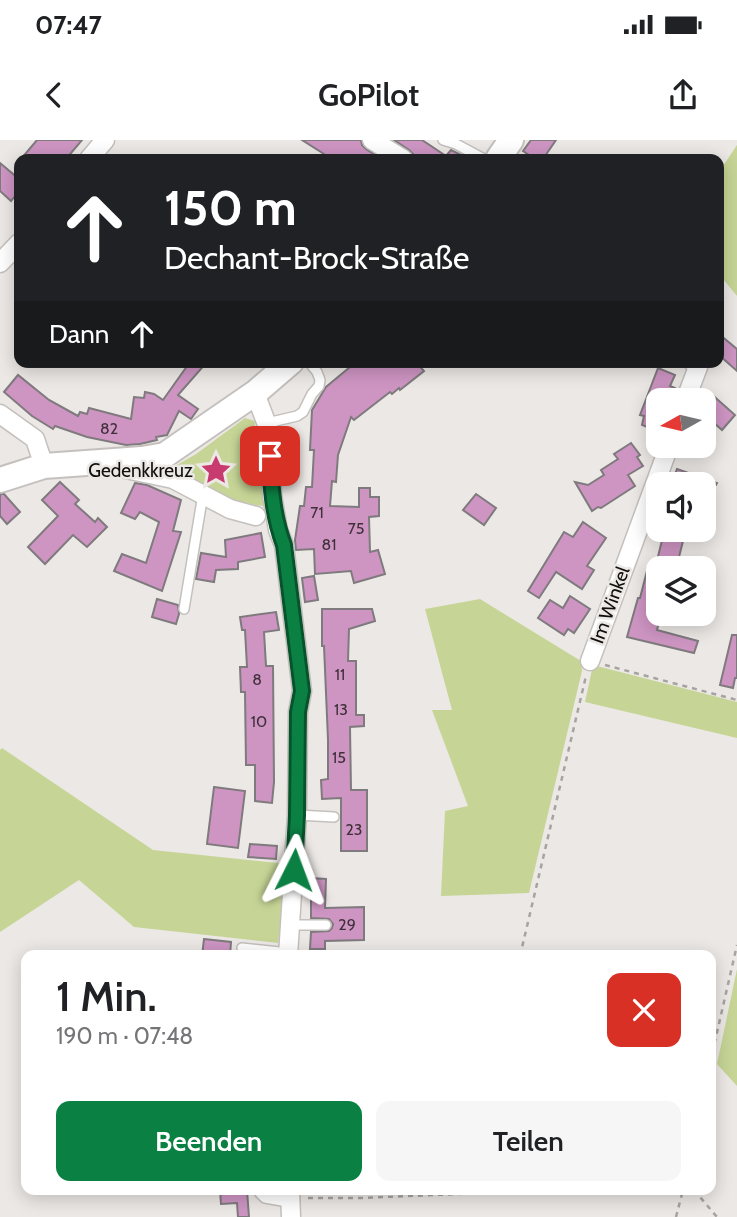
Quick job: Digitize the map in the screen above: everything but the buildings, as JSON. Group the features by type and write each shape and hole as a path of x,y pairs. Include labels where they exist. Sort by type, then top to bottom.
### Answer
{"street":[{"path":"93,154 105,140"},
{"path":"372,140 395,154"},
{"path":"0,263 14,248"},
{"path":"1,480 44,466 165,455 255,393 284,368"},
{"path":"690,388 698,368"},
{"path":"255,393 269,429 272,495 284,545 302,691 298,712 297,815 288,950"},
{"path":"0,414 36,439 44,466"},
{"name":"Im Winkel","path":"590,661 665,458"},
{"path":"90,462 173,478 230,509 256,516"},
{"path":"290,1195 291,1217"}],"lane":[{"path":"443,140 475,154"},
{"path":"267,423 303,412 319,386 320,380 314,368"},
{"path":"184,609 203,494"},
{"path":"297,815 334,817"},
{"path":"291,925 326,925"},
{"path":"242,948 257,950"}],"path":[{"name":"Im Winkel","path":"590,661 737,700"},
{"path":"521,950 590,661"},
{"path":"716,1037 737,945"},
{"path":"299,1195 335,1199 428,1195"},
{"path":"676,1217 682,1195"},
{"path":"698,1195 716,1217"}],"green space":[{"path":"737,145 737,296 724,280 724,164"},
{"path":"245,418 255,421 254,431 261,438 264,506 227,497 170,469 196,454"},
{"path":"480,599 581,661 582,671 529,893 441,896 445,811 468,806 432,710 452,710 425,609"},
{"path":"593,665 737,702 737,738 585,702"},
{"path":"2,748 153,850 287,864 278,943 134,927 79,880 0,932"},
{"path":"737,969 737,1086 717,1064"}],"place":[{"name":"Gedenkkreuz","path":"216,470"}],"route":[{"path":"270,456 272,495 278,530 284,545 302,691 298,712 294,870"}]}
